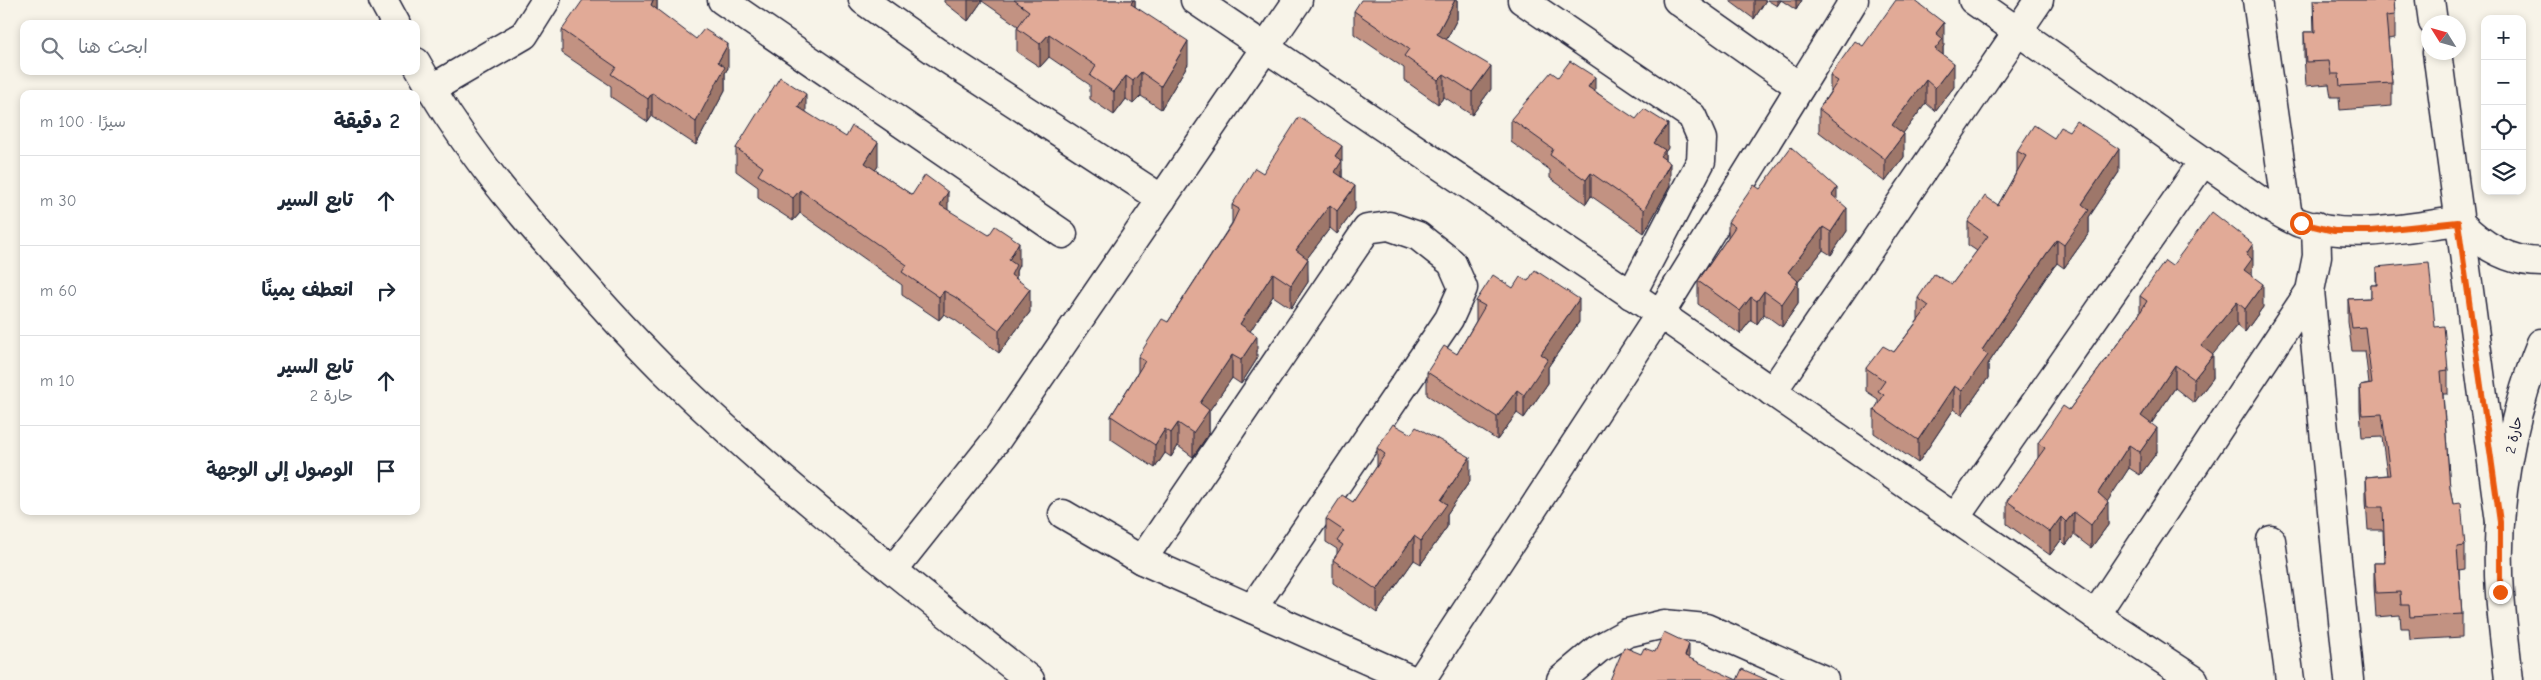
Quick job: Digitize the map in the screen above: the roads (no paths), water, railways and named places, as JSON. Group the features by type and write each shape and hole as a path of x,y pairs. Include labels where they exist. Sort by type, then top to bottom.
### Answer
{"street":[{"path":"383,0 394,20"},
{"path":"431,89 524,35 546,0"},
{"path":"722,0 1063,234"},
{"path":"863,0 935,51 1162,199"},
{"path":"1195,0 1660,314 2095,615 2194,680"},
{"path":"893,570 998,438 1298,0"},
{"path":"1522,0 1692,116 1702,139 1701,161 1631,295"},
{"path":"1677,0 1800,87"},
{"path":"1421,680 1660,314 1854,0"},
{"path":"1973,0 2269,207 2288,216 2334,231 2371,231 2458,222 2474,237 2493,250 2514,258 2541,262"},
{"path":"1772,392 2039,0"},
{"path":"2257,0 2288,216"},
{"path":"2430,0 2432,15"},
{"path":"2437,60 2500,522"},
{"path":"420,69 431,89 475,154 528,221 612,315 674,379 768,464 893,570 1030,680"},
{"path":"1956,518 2204,162"},
{"path":"1142,560 1367,229 1390,226 1418,236 1452,262 1463,288 1449,319 1252,609"},
{"path":"2316,226 2317,256 2310,291 2349,680"},
{"path":"2095,615 2310,291"},
{"name":"حارة 2","path":"2509,680 2500,592 2500,522 2507,467 2518,413 2541,343"},
{"path":"1063,514 1142,560 1412,680"},
{"path":"2271,540 2290,680"},
{"path":"1561,680 1598,649 1612,641 1627,634 1664,624 1706,628 1824,680"}]}
